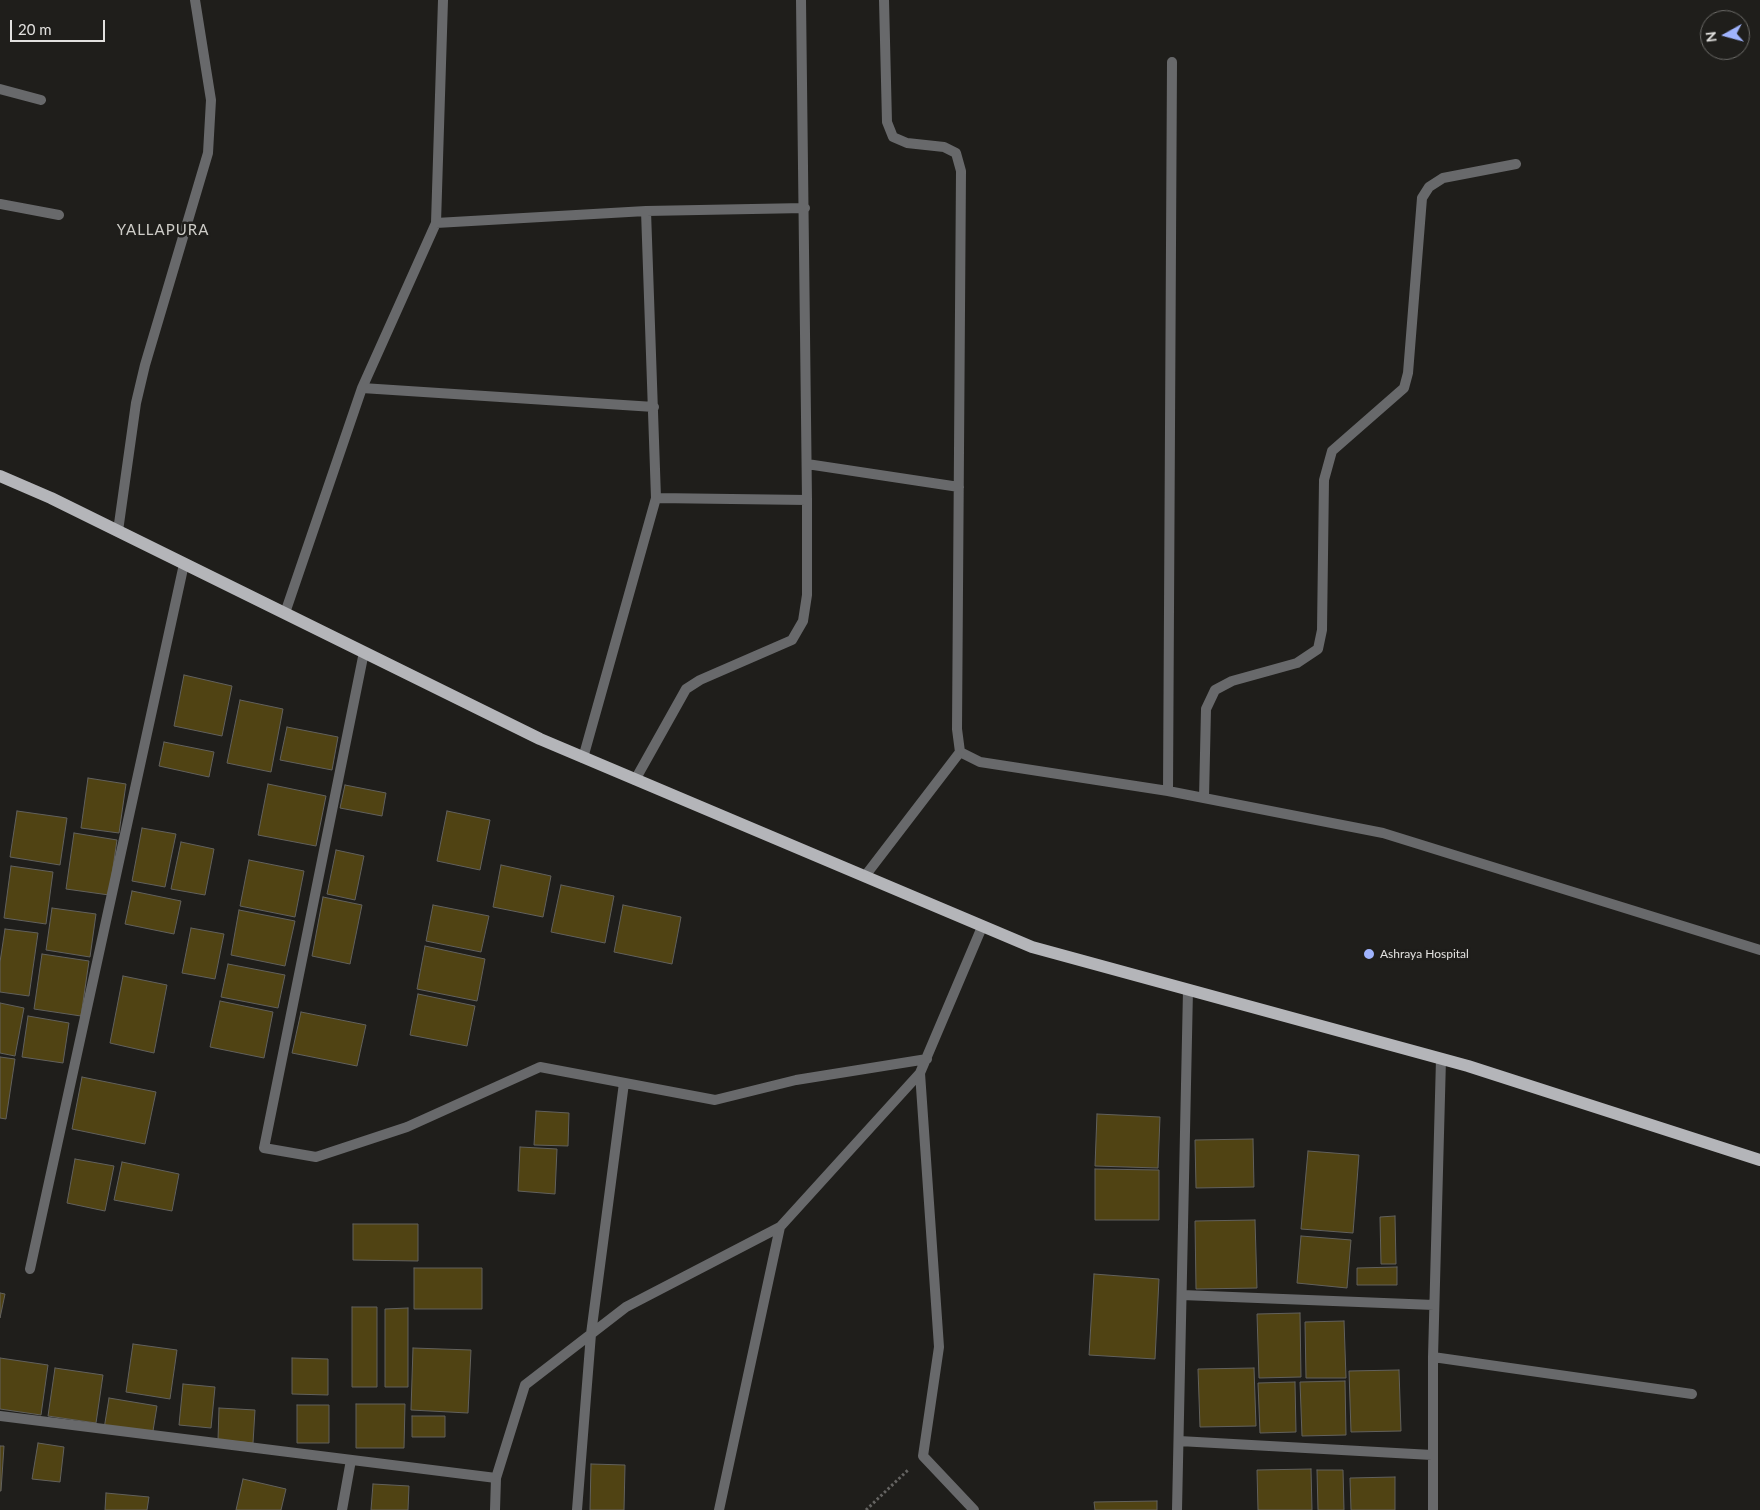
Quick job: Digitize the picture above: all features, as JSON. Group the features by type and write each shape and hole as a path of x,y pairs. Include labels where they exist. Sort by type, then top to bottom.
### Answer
{"main road":[{"path":"0,476 118,531 540,739 1032,947 1441,1059 1760,1160"}],"street":[{"path":"118,531 136,403 145,365 208,153 211,100 195,0"},
{"path":"285,614 362,388 436,223 443,0"},
{"path":"636,780 686,689 700,680 792,640 803,621 807,595 807,464 801,0"},
{"path":"865,876 960,752 957,729 961,171 956,153 944,147 907,143 893,138 887,122 884,0"},
{"path":"1168,791 1172,62"},
{"path":"0,89 41,100"},
{"path":"1204,798 1206,710 1215,690 1232,682 1297,663 1318,649 1322,630 1324,480 1332,451 1404,388 1408,373 1422,198 1429,187 1443,178 1516,164"},
{"path":"0,204 59,215"},
{"path":"436,223 646,211 805,208"},
{"path":"583,758 656,498 646,211"},
{"path":"362,388 654,407"},
{"path":"807,464 959,487"},
{"path":"656,498 807,500"},
{"path":"30,1269 184,564"},
{"path":"364,652 264,1148 316,1157 407,1127 540,1067 715,1100 796,1080 927,1059"},
{"path":"960,752 980,762 1168,791 1383,834 1760,950"},
{"path":"495,1510 496,1478 525,1386 626,1306 780,1227 920,1073 982,926"},
{"path":"1177,1510 1188,990"},
{"path":"1433,1510 1433,1357 1441,1059"},
{"path":"920,1073 939,1347 923,1456 974,1510"},
{"path":"577,1510 591,1334 624,1083"},
{"path":"719,1510 780,1227"},
{"path":"1182,1294 1434,1305"},
{"path":"1433,1357 1692,1394"},
{"path":"0,1416 496,1478"},
{"path":"1179,1441 1432,1455"},
{"path":"342,1510 351,1460"}],"path":[{"path":"866,1510 923,1456"}],"building":[{"path":"184,675 232,686 222,736 174,726"},
{"path":"240,700 283,709 271,772 227,763"},
{"path":"287,727 338,737 332,770 280,760"},
{"path":"164,742 214,752 209,777 159,766"},
{"path":"88,778 126,784 119,833 81,828"},
{"path":"268,784 326,796 316,846 258,835"},
{"path":"345,785 386,793 382,816 340,808"},
{"path":"17,811 67,818 60,865 10,857"},
{"path":"447,811 490,820 480,870 437,861"},
{"path":"142,828 176,834 165,887 132,881"},
{"path":"74,833 117,840 109,895 66,889"},
{"path":"181,842 214,849 205,895 171,889"},
{"path":"336,850 364,856 355,900 327,894"},
{"path":"249,860 304,871 295,917 240,906"},
{"path":"501,865 551,876 543,917 493,907"},
{"path":"11,866 53,872 46,924 4,918"},
{"path":"561,885 614,896 605,943 551,932"},
{"path":"132,891 181,901 174,934 125,924"},
{"path":"323,897 362,905 350,964 312,956"},
{"path":"433,905 489,916 481,952 426,941"},
{"path":"623,905 681,917 672,964 614,952"},
{"path":"52,908 96,914 90,957 46,950"},
{"path":"239,910 295,921 285,966 231,955"},
{"path":"191,928 224,934 215,979 182,973"},
{"path":"5,929 38,933 29,996 0,992 0,962"},
{"path":"425,946 485,959 477,1001 417,989"},
{"path":"42,954 89,961 81,1016 34,1009"},
{"path":"228,964 285,975 278,1008 221,997"},
{"path":"123,976 167,985 154,1053 110,1043"},
{"path":"418,994 475,1006 467,1046 410,1035"},
{"path":"220,1001 273,1012 264,1058 210,1047"},
{"path":"0,1003 24,1008 15,1056 0,1053"},
{"path":"301,1012 366,1025 357,1066 292,1053"},
{"path":"28,1016 69,1023 63,1063 22,1057"},
{"path":"0,1057 15,1059 6,1119 0,1118"},
{"path":"82,1077 156,1092 145,1144 72,1129"},
{"path":"536,1111 569,1113 568,1146 534,1145"},
{"path":"1097,1114 1160,1117 1158,1168 1095,1166"},
{"path":"1253,1139 1254,1187 1196,1188 1195,1140"},
{"path":"520,1147 557,1149 555,1194 518,1191"},
{"path":"1308,1151 1359,1155 1353,1233 1301,1229"},
{"path":"75,1159 114,1166 105,1211 67,1203"},
{"path":"122,1162 179,1174 172,1211 114,1200"},
{"path":"1095,1169 1159,1170 1159,1220 1095,1220"},
{"path":"1395,1216 1396,1264 1381,1264 1380,1217"},
{"path":"1255,1220 1257,1288 1196,1289 1195,1221"},
{"path":"353,1224 418,1224 418,1261 353,1260"},
{"path":"1301,1236 1351,1240 1347,1288 1297,1283"},
{"path":"1397,1267 1397,1285 1357,1285 1357,1268"},
{"path":"414,1268 482,1268 482,1309 414,1309"},
{"path":"1094,1274 1159,1279 1155,1359 1089,1355"},
{"path":"0,1293 5,1294 0,1318"},
{"path":"352,1307 377,1307 377,1387 352,1387"},
{"path":"408,1308 408,1387 385,1387 385,1309"},
{"path":"1300,1313 1301,1377 1259,1378 1257,1314"},
{"path":"1344,1321 1346,1378 1306,1378 1305,1322"},
{"path":"133,1344 177,1350 170,1399 126,1392"},
{"path":"413,1348 471,1350 468,1413 411,1410"},
{"path":"0,1358 48,1365 41,1415 0,1409"},
{"path":"292,1358 328,1359 328,1395 292,1394"},
{"path":"55,1368 103,1375 96,1423 48,1416"},
{"path":"1254,1368 1256,1426 1200,1427 1198,1369"},
{"path":"1399,1370 1401,1431 1351,1432 1349,1371"},
{"path":"1345,1381 1346,1435 1302,1436 1300,1382"},
{"path":"1295,1382 1296,1432 1260,1433 1258,1383"},
{"path":"183,1384 215,1387 211,1428 179,1425"},
{"path":"109,1398 157,1406 152,1437 104,1429"},
{"path":"356,1404 405,1404 404,1448 356,1448"},
{"path":"297,1405 329,1405 329,1443 297,1443"},
{"path":"219,1408 255,1410 253,1443 218,1440"},
{"path":"412,1416 445,1416 445,1437 412,1437"},
{"path":"38,1443 64,1447 60,1482 32,1479"},
{"path":"0,1446 4,1446 1,1491 0,1491"},
{"path":"591,1464 625,1465 624,1510 590,1510"},
{"path":"1311,1469 1312,1510 1258,1510 1257,1470"},
{"path":"1317,1470 1343,1470 1344,1510 1318,1510"},
{"path":"1395,1477 1395,1510 1351,1510 1350,1478"},
{"path":"243,1479 286,1489 281,1510 236,1510"},
{"path":"373,1484 409,1486 408,1510 371,1510"},
{"path":"106,1493 149,1497 147,1510 105,1510"},
{"path":"1157,1501 1157,1510 1095,1510 1094,1502"}],"place":[{"name":"Ashraya Hospital","path":"1369,954"}],"district":[{"name":"YALLAPURA","path":"163,230"}]}
